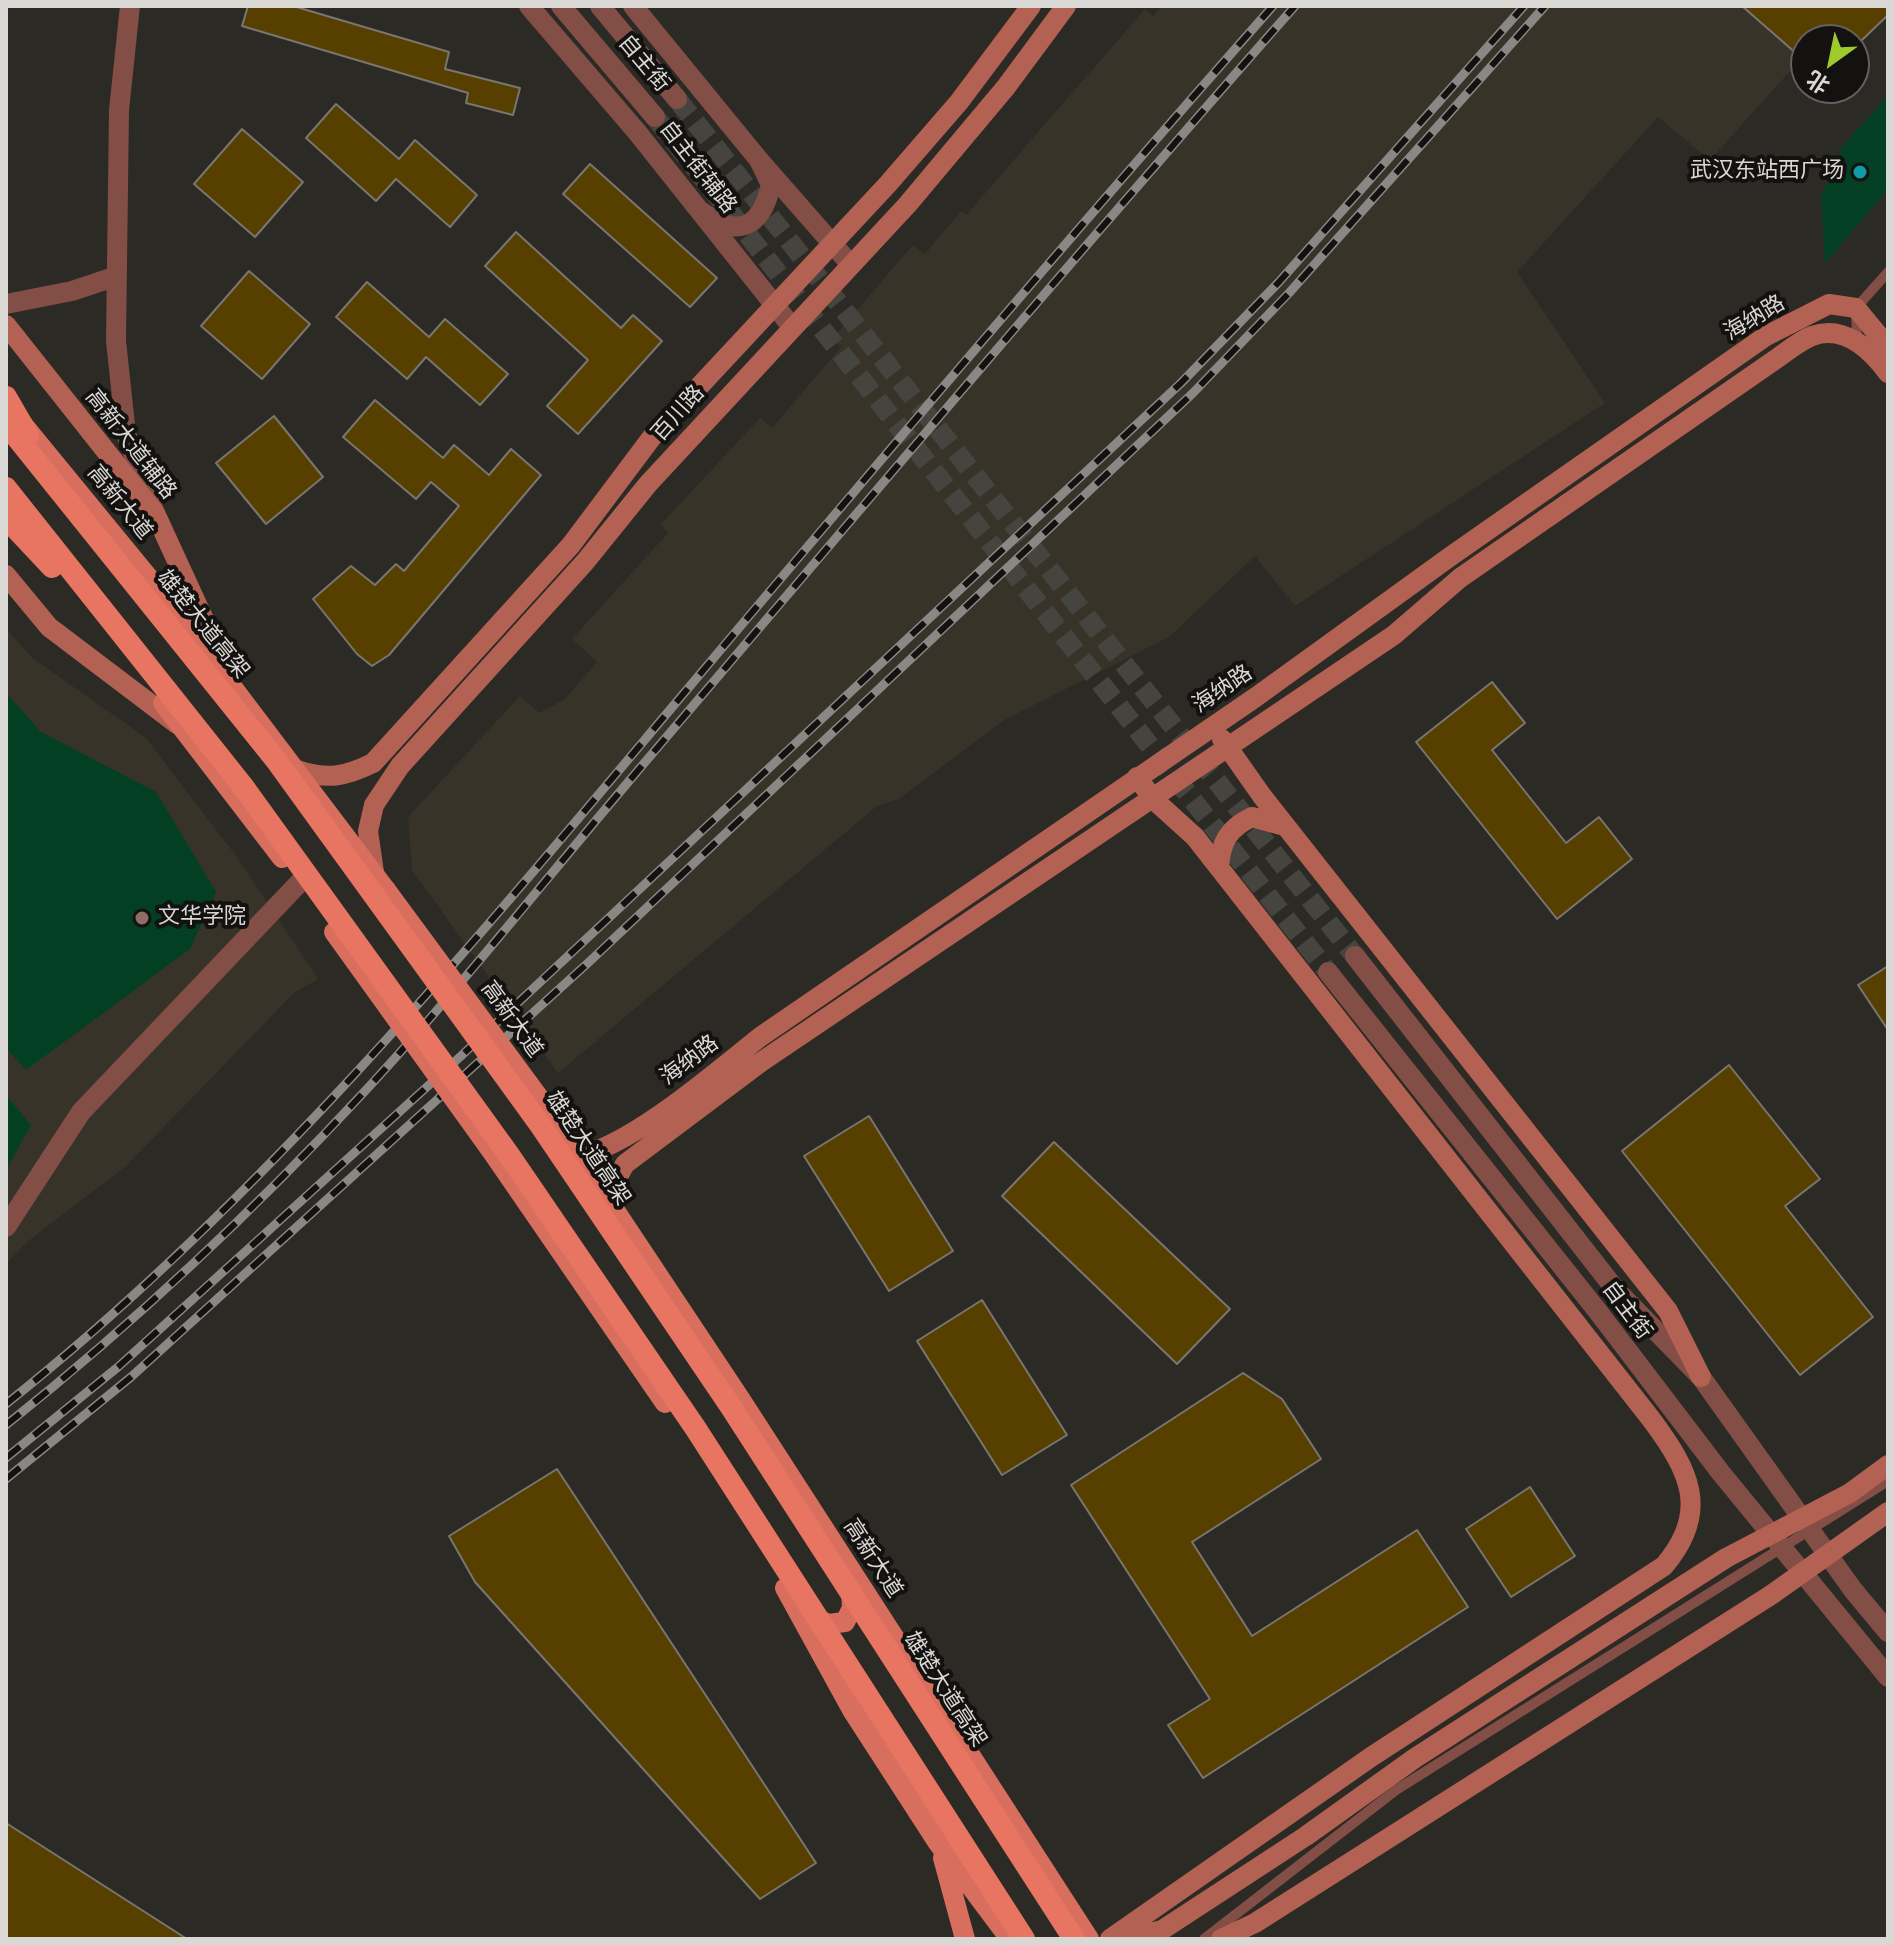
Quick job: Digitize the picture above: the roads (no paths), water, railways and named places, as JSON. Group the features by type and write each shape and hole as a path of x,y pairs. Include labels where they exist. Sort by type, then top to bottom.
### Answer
{"highway":[{"path":"6,400 62,491"},
{"name":"雄楚大道高架","path":"6,424 276,760 541,1126 731,1407 1074,1939"},
{"path":"6,488 318,888 518,1168 696,1429 1024,1939"},
{"path":"6,518 158,680"}],"main road":[{"name":"百川路","path":"297,770 324,779 346,776 373,763 571,545 652,437 959,102 1031,6"},
{"name":"百川路","path":"374,872 368,831 374,805 387,784 585,562 648,484 851,265 998,97 1066,6"},
{"name":"海纳路","path":"579,1156 598,1152 683,1098 760,1037 1212,727 1766,336 1829,304 1856,308"},
{"path":"1856,308 1888,347"},
{"name":"高新大道辅路","path":"6,325 155,513 237,692"},
{"name":"海纳路","path":"611,1203 615,1182 625,1164 761,1062 1394,635 1460,578 1779,357 1813,335 1857,340"},
{"path":"1857,340 1888,373"},
{"name":"高新大道","path":"6,400 297,770 551,1114 1089,1939"},
{"path":"6,505 184,729 300,882 495,1156 688,1437 797,1607 852,1710 938,1843 1010,1939"},
{"path":"6,575 49,627 184,729"},
{"path":"1212,727 1285,826 1668,1311 1701,1377"},
{"path":"1110,1939 1371,1757 1664,1566 1681,1546 1690,1519 1689,1483 1681,1458 1219,867 1195,837 1153,799 1137,777"},
{"path":"1219,867 1220,847 1238,823 1252,817 1285,826"},
{"path":"1129,1939 1162,1930 1306,1836 1415,1758 1726,1558 1776,1542 1807,1524 1888,1465"},
{"path":"1221,1939 1255,1923 1801,1573 1888,1512"},
{"path":"797,1607 828,1624 845,1622 852,1608 850,1569"},
{"path":"938,1843 965,1939"}],"street":[{"path":"130,6 119,110 114,277 116,341 126,434 155,513"},
{"name":"自主街辅路","path":"529,6 702,212 792,327"},
{"name":"自主街","path":"561,6 655,117"},
{"name":"自主街","path":"600,6 677,99"},
{"path":"633,6 759,160 851,265"},
{"path":"702,212 720,226 734,228 749,225 758,216 771,185 759,160"},
{"path":"6,304 72,291 114,277"},
{"path":"6,1227 81,1112 300,882"},
{"name":"自主街","path":"1355,956 1615,1289 1701,1377 1888,1632"},
{"name":"自主街","path":"1328,972 1596,1309 1776,1542 1888,1677"},
{"path":"1596,1309 1651,1419"}],"lane":[{"path":"1857,340 1856,308 1888,272"},
{"path":"1807,1524 1888,1481"},
{"path":"1204,1939 1396,1790 1776,1542"}],"tunnel":[{"path":"677,99 1355,956"},
{"path":"655,117 1328,972"}],"railway":[{"path":"6,1404 99,1326 188,1244 357,1071 518,890 972,354 1273,6"},
{"path":"6,1425 101,1346 192,1264 281,1179 366,1090 469,973 964,388 1295,6"},
{"path":"6,1458 118,1367 461,1056 1181,383 1278,283 1524,6"},
{"path":"6,1479 131,1377 589,962 1193,393 1289,293 1545,6"}],"place":[{"name":"武汉东站西广场","path":"1860,172"},
{"name":"文华学院","path":"142,918"}]}
